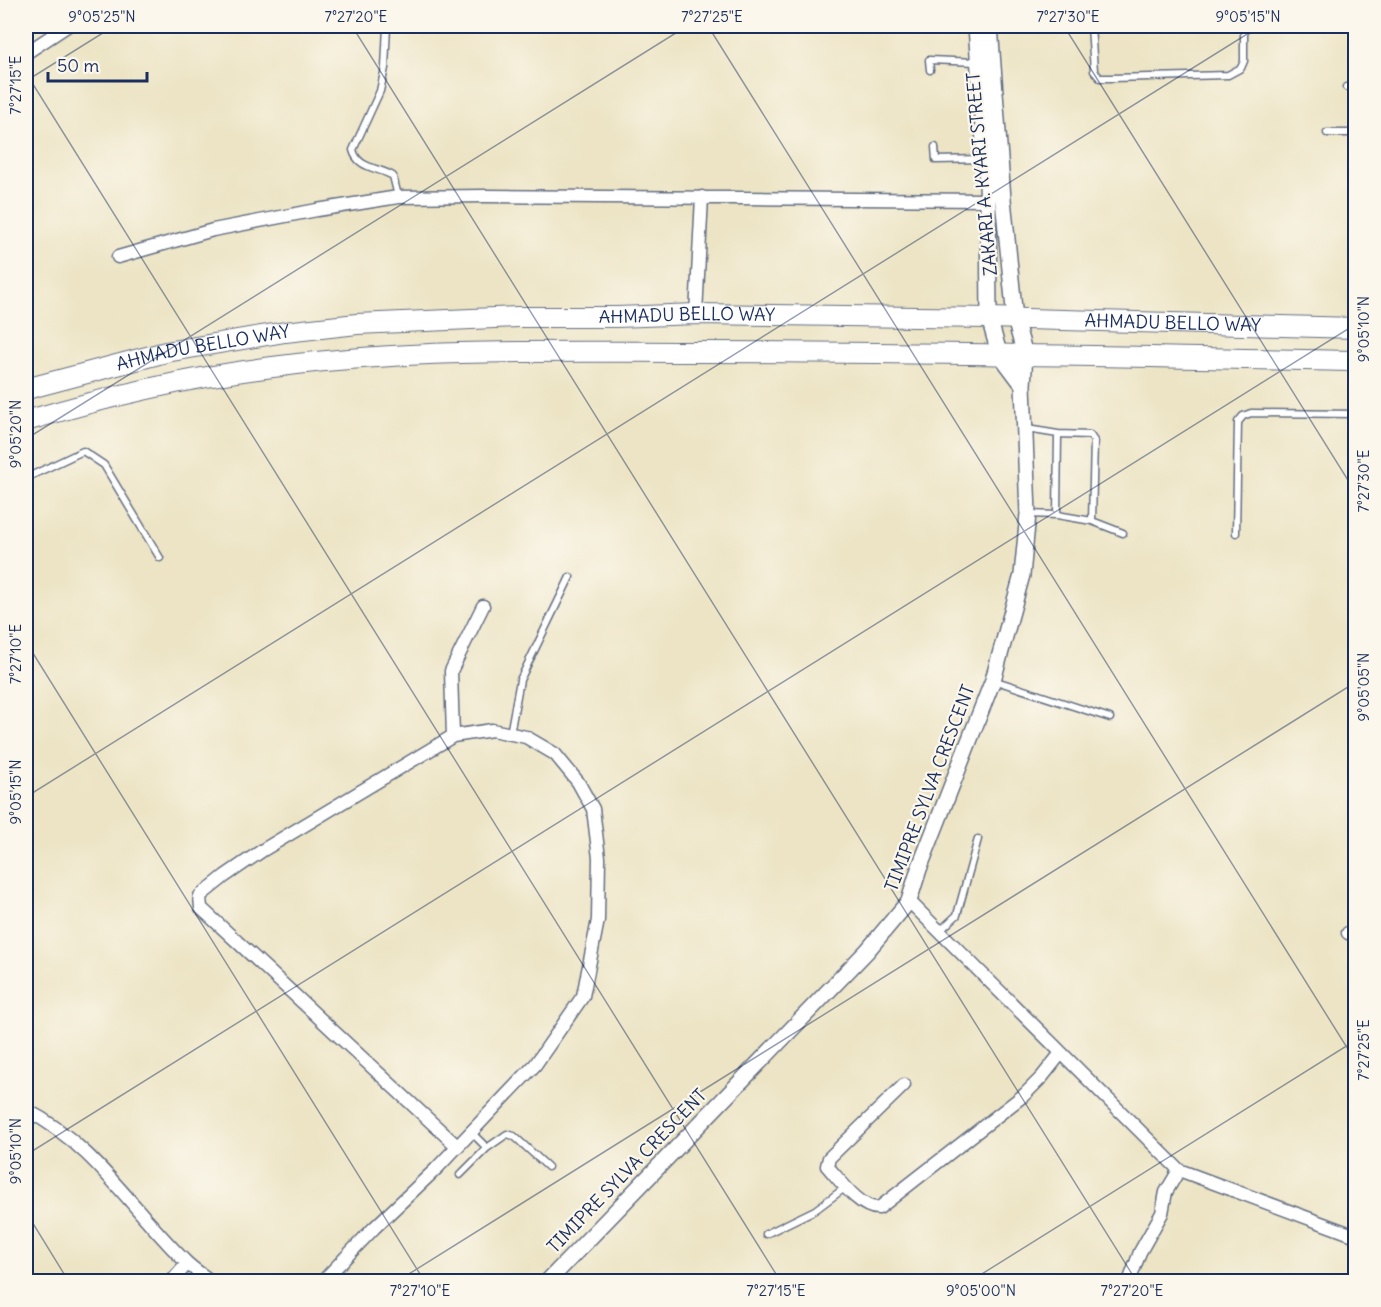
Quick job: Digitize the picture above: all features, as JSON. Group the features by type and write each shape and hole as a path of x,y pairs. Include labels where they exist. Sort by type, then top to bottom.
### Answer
{"main road":[{"name":"AHMADU BELLO WAY","path":"26,389 166,352 285,332 357,324 696,314 989,318 1356,328"},
{"name":"AHMADU BELLO WAY","path":"26,421 82,404 214,376 281,366 374,357 560,351 999,353 1356,361"}],"street":[{"path":"26,53 67,26"},
{"name":"ZAKARI A. KYARI STREET","path":"976,26 987,200 989,318"},
{"name":"ZAKARI A. KYARI STREET","path":"990,26 1003,199 1016,319"},
{"path":"118,257 213,230 398,197 987,200"},
{"path":"696,314 702,197"},
{"path":"989,318 999,353 1023,386"},
{"name":"TIMIPRE SYLVA CRESCENT","path":"547,1281 867,951 909,901 919,869 993,680 1022,575 1028,514 1023,386 1025,355 1016,319"},
{"path":"453,736 451,671 483,606"},
{"path":"322,1281 458,1147 535,1065 583,996 598,920 599,858 593,809 578,782 555,754 526,737 492,730 453,736 263,850 200,896 201,908 458,1147"},
{"path":"909,901 1179,1170 1356,1236"},
{"path":"903,1085 829,1158 827,1166 864,1205 872,1209 879,1208 1023,1095 1062,1053"},
{"path":"26,1110 44,1119 78,1144 187,1264 212,1281"},
{"path":"1129,1281 1140,1252 1162,1213 1166,1192 1179,1170"},
{"path":"171,1281 187,1264"}],"lane":[{"path":"387,26 385,68 380,91 353,150 355,158 361,164 382,169 393,176 398,197"},
{"path":"1091,26 1094,71 1100,78 1112,78 1228,75 1241,68 1244,61 1244,26"},
{"path":"930,70 929,60 977,62"},
{"path":"1346,87 1356,86"},
{"path":"1327,133 1356,133"},
{"path":"935,147 936,160 985,159"},
{"path":"1236,533 1238,422 1243,416 1251,413 1356,414"},
{"path":"1026,429 1058,434 1090,435 1095,441 1092,521"},
{"path":"1057,515 1058,434"},
{"path":"26,478 83,452 104,465 160,558"},
{"path":"1028,514 1057,515 1092,521 1123,533"},
{"path":"510,734 520,680 570,577"},
{"path":"993,680 1110,718"},
{"path":"933,925 943,928 957,915 978,839"},
{"path":"471,1132 487,1148"},
{"path":"460,1175 487,1148 501,1137 511,1134 548,1167"},
{"path":"766,1234 814,1210 846,1187"}]}
